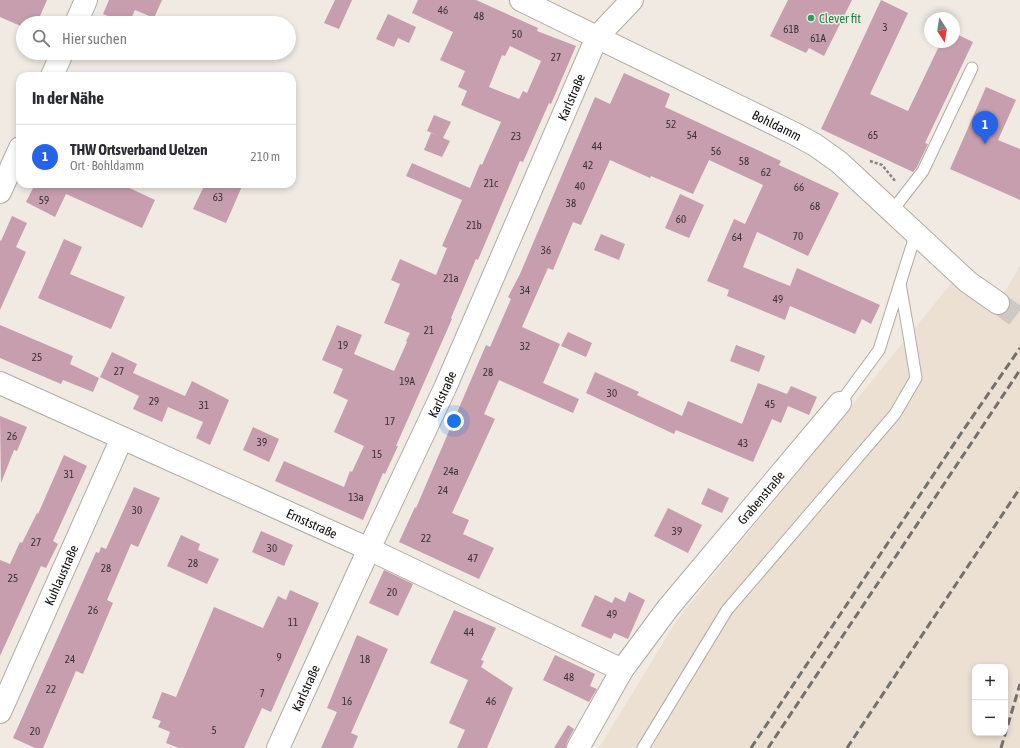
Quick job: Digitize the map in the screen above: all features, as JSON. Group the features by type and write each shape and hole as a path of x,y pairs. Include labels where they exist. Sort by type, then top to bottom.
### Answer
{"street":[{"path":"79,16 86,0"},
{"name":"Bohldamm","path":"521,0 815,145 839,162 968,282 998,303"},
{"name":"Karlstraße","path":"278,748 368,549 445,388 597,37 632,0"},
{"path":"54,72 59,60"},
{"path":"0,192 16,157"},
{"name":"Ernststraße","path":"0,383 368,549 622,670"},
{"name":"Grabenstraße","path":"578,748 622,670 668,608 840,403"},
{"name":"Kuhlaustraße","path":"0,712 122,438"}],"lane":[{"path":"892,211 923,171 972,68"},
{"name":"Grabenstraße","path":"840,403 879,350 916,233"},
{"path":"643,748 727,610 895,414 916,378 900,284"}],"shaded area":[{"path":"1020,266 1020,748 599,748 677,620 954,280 1003,295"}],"building":[{"path":"0,0 47,0 40,16 16,16 16,24 0,17"},
{"path":"109,0 162,0 155,16 149,16 135,10 132,16 108,16 103,14"},
{"path":"335,0 352,0 339,29 324,23"},
{"path":"418,0 476,0 538,28 537,31 576,46 551,104 549,103 523,162 520,161 478,260 476,259 451,318 452,319 396,446 398,446 385,474 383,473 363,520 275,481 284,461 344,487 350,471 352,472 364,446 334,432 348,400 333,393 343,369 322,360 337,325 362,335 354,354 394,371 410,333 384,323 400,284 391,280 400,259 436,275 447,248 442,246 462,200 406,176 412,163 470,188 501,122 461,105 467,91 458,87 465,71 440,60 453,32 412,13","holes":["510,46 541,61 527,93 523,91 519,99 489,87 502,55 505,56"]},
{"name":"Clever fit","path":"788,0 852,0 824,56 809,48 806,53 770,36"},
{"path":"881,0 908,13 870,94 908,111 938,48 960,48 960,36 973,42 925,143 928,144 913,172 821,129"},
{"path":"388,14 416,27 409,43 398,38 394,47 376,39"},
{"path":"624,73 670,94 665,107 781,161 779,165 839,193 808,256 757,232 743,267 790,286 797,268 880,305 871,324 862,319 855,334 790,306 785,320 727,296 729,290 707,281 734,219 745,224 763,185 709,160 693,194 651,176 650,178 610,160 581,225 573,222 553,270 548,268 522,327 560,344 543,383 579,399 573,413 499,380 484,414 495,419 452,513 469,520 463,534 494,548 479,579 399,542 415,507 416,508 486,345 490,347 511,299 508,297 520,274 595,97 610,104"},
{"path":"986,87 1016,100 998,140 1020,149 1020,200 950,169"},
{"path":"434,115 451,122 443,138 450,141 442,157 424,150 431,133 441,137 427,131"},
{"path":"33,188 130,188 155,200 142,228 66,194 55,217 26,202"},
{"path":"203,188 241,188 226,223 193,209"},
{"path":"680,194 704,205 689,238 665,228"},
{"path":"12,216 27,223 16,247 26,252 0,310 0,240 1,241"},
{"path":"601,234 625,244 619,260 594,250"},
{"path":"64,239 82,247 70,274 125,297 111,329 38,298"},
{"path":"0,325 73,356 70,364 99,378 93,392 63,380 61,384 0,358"},
{"path":"568,332 592,343 586,357 561,346"},
{"path":"736,345 765,356 759,372 730,361"},
{"path":"112,352 137,364 133,373 185,396 192,381 229,400 210,445 196,438 203,422 168,407 162,422 133,409 139,396 100,377"},
{"path":"595,372 639,392 637,395 682,416 688,401 742,424 758,383 787,394 791,386 817,397 809,415 788,406 781,423 772,419 753,462 676,430 674,434 586,393"},
{"path":"0,416 27,427 17,451 14,450 1,483"},
{"path":"253,427 279,439 269,462 243,450"},
{"path":"64,455 87,466 53,541 58,544 46,568 41,566 0,656 0,560 10,564 20,542 22,543 37,513 38,514"},
{"path":"134,487 160,498 138,547 131,544 107,600 113,603 83,674 76,671 43,748 35,748 13,738 96,552 99,553 101,547 106,549"},
{"path":"708,488 729,498 722,513 701,504"},
{"path":"668,508 702,525 688,553 654,536"},
{"path":"261,531 293,545 284,566 252,552"},
{"path":"181,535 200,544 198,550 219,559 207,584 167,566"},
{"path":"384,570 413,584 398,616 369,603"},
{"path":"290,590 319,603 271,712 262,708 244,748 179,748 166,743 170,732 158,727 161,721 152,718 162,692 176,697 214,607 263,628 278,596 286,600"},
{"path":"629,592 645,600 628,639 614,633 611,639 581,626 595,595 612,603 615,597 625,602"},
{"path":"454,610 496,628 481,660 484,661 481,667 513,688 487,748 457,748 465,730 449,723 468,680 430,663"},
{"path":"357,635 388,649 351,733 358,736 353,748 321,748 337,712 327,708"},
{"path":"555,655 595,674 590,686 597,689 589,702 543,680"},
{"path":"568,725 574,729 567,742 566,748 554,748"}],"tunnel":[{"path":"998,303 1020,319"}],"railway":[{"path":"751,748 962,432 1020,348"},
{"path":"768,748 1020,370"},
{"path":"847,748 1020,488"},
{"path":"1001,748 1020,684"}],"place":[{"name":"Clever fit","path":"811,18"},
{"name":"THW Ortsverband Uelzen","path":"985,144"}]}
